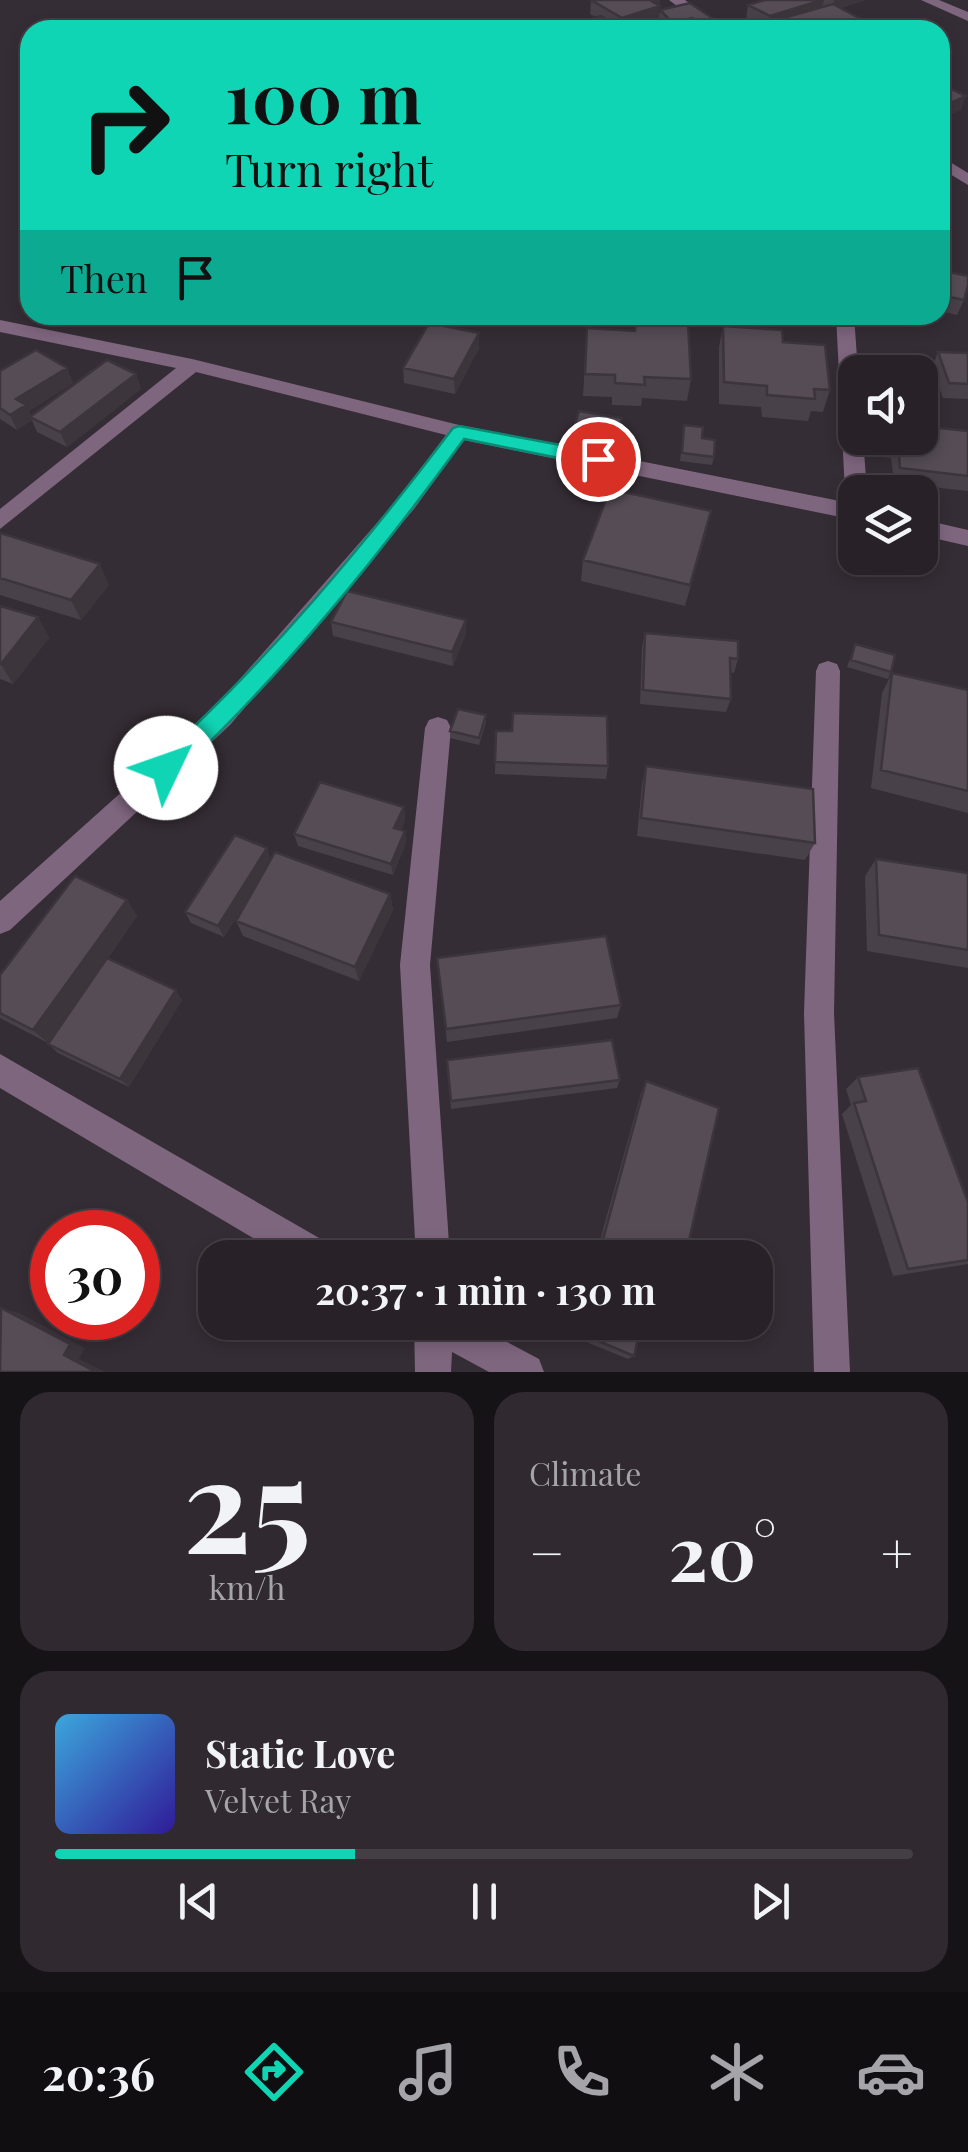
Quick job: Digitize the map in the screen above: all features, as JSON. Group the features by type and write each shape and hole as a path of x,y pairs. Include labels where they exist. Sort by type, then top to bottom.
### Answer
{"street":[{"path":"676,0 704,20"},
{"path":"928,0 968,17"},
{"path":"846,325 855,475"},
{"path":"0,326 192,365 459,432 838,509"},
{"path":"0,522 192,365"},
{"path":"0,920 221,718 406,504 459,432"},
{"path":"938,531 968,538"},
{"path":"828,671 820,1014 832,1372"},
{"path":"432,1240 415,965 438,728"},
{"path":"0,1070 290,1240"},
{"path":"433,1372 434,1340"},
{"path":"466,1340 526,1372"}],"building":[{"path":"591,0 659,0 653,2 660,6 622,18"},
{"path":"765,0 822,0 770,16 748,5"},
{"path":"690,3 715,20 670,20 660,10"},
{"path":"833,4 859,18 852,20 776,20"},
{"path":"950,88 966,96 950,103"},
{"path":"950,272 968,276 964,300 950,297"},
{"path":"428,325 479,333 454,379 403,368"},
{"path":"636,325 688,325 691,379 644,377 645,385 615,383 615,375 585,374 587,328 635,331"},
{"path":"723,326 782,330 783,342 825,345 830,390 814,389 815,399 767,395 767,386 724,382"},
{"path":"36,350 67,368 16,399 26,405 10,415 0,408 0,371"},
{"path":"938,352 968,353 968,384 949,383"},
{"path":"107,360 136,374 60,432 30,417"},
{"path":"579,411 622,418 617,437 573,430"},
{"path":"684,425 703,427 702,438 715,440 714,457 682,453"},
{"path":"938,428 968,431 968,476 900,468 899,455 938,455"},
{"path":"610,489 711,511 690,585 583,560"},
{"path":"0,533 100,564 71,600 0,578"},
{"path":"347,591 466,620 452,652 331,622"},
{"path":"0,606 38,617 1,664 0,664"},
{"path":"645,633 738,641 738,659 730,658 731,699 643,690"},
{"path":"855,644 895,655 891,672 851,660"},
{"path":"892,673 968,690 968,791 881,770"},
{"path":"458,709 486,715 479,738 450,731"},
{"path":"513,713 607,716 608,766 495,762 496,731 512,731"},
{"path":"646,766 813,789 815,843 641,818"},
{"path":"320,782 404,807 394,828 405,831 391,864 294,834"},
{"path":"235,835 267,848 218,926 185,912"},
{"path":"275,852 390,894 355,967 236,921"},
{"path":"876,859 968,873 968,950 879,935"},
{"path":"75,876 127,900 33,1030 0,1013 0,975"},
{"path":"606,936 621,1005 446,1029 437,958"},
{"path":"107,958 176,990 120,1079 48,1044"},
{"path":"612,1040 620,1080 451,1101 447,1060"},
{"path":"918,1068 968,1202 968,1260 908,1269 854,1103 866,1101 858,1077"},
{"path":"646,1081 719,1108 689,1240 603,1240"},
{"path":"1,1308 30,1323 30,1340 62,1340 70,1344 64,1355 96,1372 0,1372"},
{"path":"596,1340 638,1340 634,1356"}],"route":[{"path":"166,768 221,718 406,504 459,432 598,459"}]}
